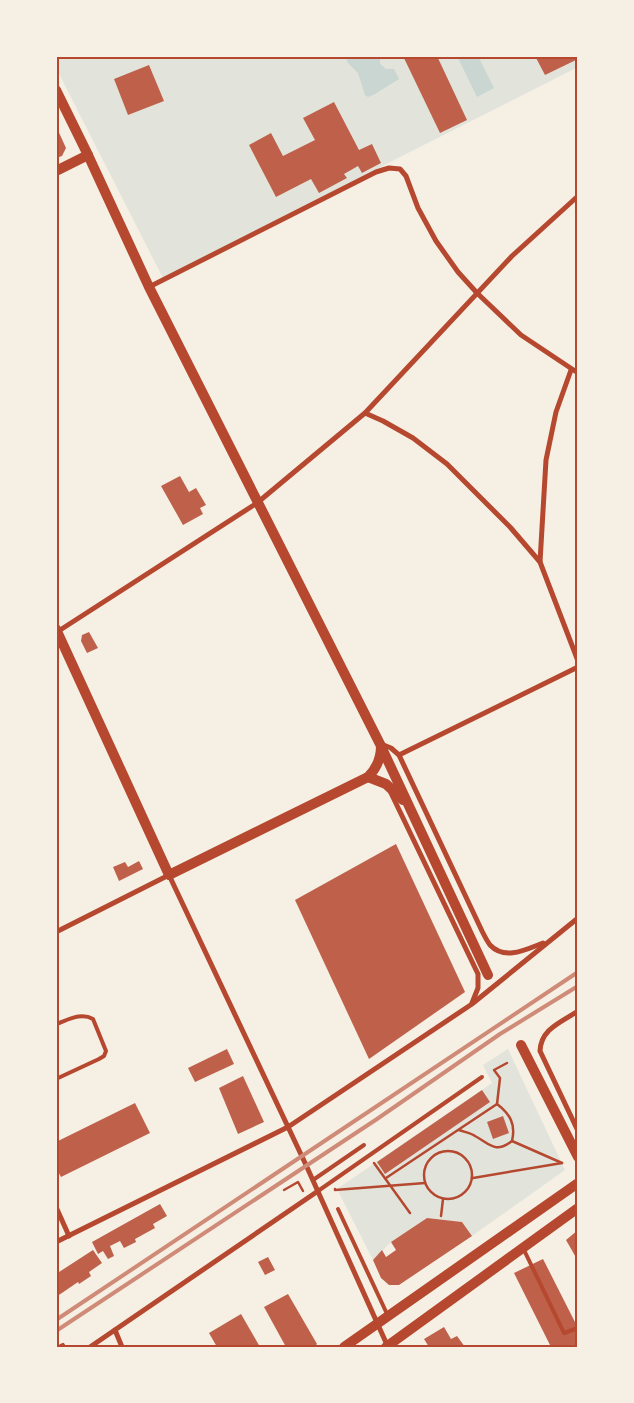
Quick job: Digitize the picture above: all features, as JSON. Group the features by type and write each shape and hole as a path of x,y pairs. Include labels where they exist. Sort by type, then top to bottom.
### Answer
{"main road":[{"path":"56,90 149,287 380,744 488,975"},
{"path":"56,171 88,155"},
{"path":"57,631 170,875 368,777 378,764 381,754 380,744"},
{"path":"368,777 386,784 398,793 409,806"},
{"path":"522,1045 578,1157"},
{"path":"344,1347 578,1183"},
{"path":"387,1346 578,1208"}],"street":[{"path":"149,287 376,172 389,168 400,169 406,176 418,208 436,242 476,293 521,335 578,373"},
{"path":"57,631 257,503 364,413 512,256 578,196"},
{"path":"540,562 546,460 556,412 571,370"},
{"path":"364,413 382,420 413,438 447,464 510,527 540,562 578,661"},
{"path":"399,755 578,667"},
{"path":"380,744 391,748 399,755 482,931 491,945 503,953 516,953 548,941"},
{"path":"386,784 478,974 478,988 472,1004"},
{"path":"56,932 170,875 313,1180 378,1322 387,1346"},
{"path":"56,1242 288,1127 472,1004 578,918"},
{"path":"578,1011 546,1032 541,1040 540,1051 578,1131"},
{"path":"90,1347 318,1191"},
{"path":"56,1207 70,1236"},
{"path":"115,1330 122,1347"}],"lane":[{"path":"56,1024 78,1016 88,1016 93,1019 106,1051 104,1056 99,1059 56,1079"},
{"path":"318,1191 482,1077"},
{"path":"313,1180 364,1145"},
{"path":"338,1209 388,1316"},
{"path":"523,1248 564,1333 578,1328"}],"path":[{"path":"386,1178 497,1104 500,1078 494,1070 507,1063"},
{"path":"497,1104 510,1117 514,1128 512,1141"},
{"path":"458,1130 475,1135 481,1141 495,1147 502,1147 512,1141"},
{"path":"472,1178 562,1163 512,1141"},
{"path":"450,1150 464,1156 469,1162 472,1178 466,1192 459,1197 443,1199 436,1196 430,1190 424,1176 425,1168 434,1155 450,1150"},
{"path":"374,1163 410,1213"},
{"path":"284,1190 298,1182 307,1198"},
{"path":"330,1182 335,1190 426,1183"},
{"path":"441,1216 443,1199"},
{"path":"59,1346 63,1344 65,1347"}],"shaded area":[{"path":"56,56 578,56 578,67 164,280 56,68"},
{"path":"345,56 380,56 380,64 386,69 394,69 399,79 368,97 365,95 358,73 348,63"},
{"path":"457,56 478,56 494,88 477,97"},
{"path":"508,1049 565,1170 472,1236 462,1222 427,1218 391,1242 373,1260 337,1189 492,1083 483,1065"}],"building":[{"path":"403,56 437,56 467,120 440,133"},
{"path":"535,56 578,56 578,59 545,75"},
{"path":"149,65 164,101 128,115 114,79"},
{"path":"334,102 359,150 372,144 381,163 362,173 358,166 344,174 347,178 319,193 311,179 276,197 249,145 271,133 283,156 315,140 303,118"},
{"path":"56,126 66,148 62,156 56,158"},
{"path":"180,476 189,492 196,488 206,505 200,508 203,514 183,525 161,486"},
{"path":"89,632 98,648 87,653 81,641 82,635"},
{"path":"396,844 465,992 369,1059 295,900"},
{"path":"139,861 143,869 119,881 113,867 125,862 128,867"},
{"path":"227,1049 234,1064 195,1082 188,1068"},
{"path":"243,1076 264,1122 238,1134 219,1088"},
{"path":"482,1090 490,1102 385,1174 377,1162"},
{"path":"135,1103 150,1133 61,1177 56,1168 56,1142"},
{"path":"503,1116 509,1133 493,1139 487,1122"},
{"path":"160,1204 167,1216 153,1224 155,1228 135,1239 136,1242 124,1248 120,1241 110,1246 114,1256 108,1259 103,1251 98,1254 92,1242"},
{"path":"427,1218 462,1222 472,1236 399,1285 389,1285 381,1278 373,1260 382,1250 386,1257 396,1250 391,1242"},
{"path":"578,1230 578,1261 566,1240"},
{"path":"93,1250 102,1263 89,1272 91,1276 79,1284 78,1282 56,1297 56,1274"},
{"path":"268,1257 275,1270 265,1275 258,1262"},
{"path":"543,1259 578,1326 578,1347 551,1347 514,1273"},
{"path":"288,1294 317,1344 314,1347 286,1347 264,1307"},
{"path":"241,1314 260,1347 217,1347 209,1333"},
{"path":"444,1327 451,1339 457,1336 465,1347 429,1347 424,1339"}],"railway":[{"path":"56,1320 578,972"},
{"path":"56,1331 377,1119 500,1034 578,986"}]}
